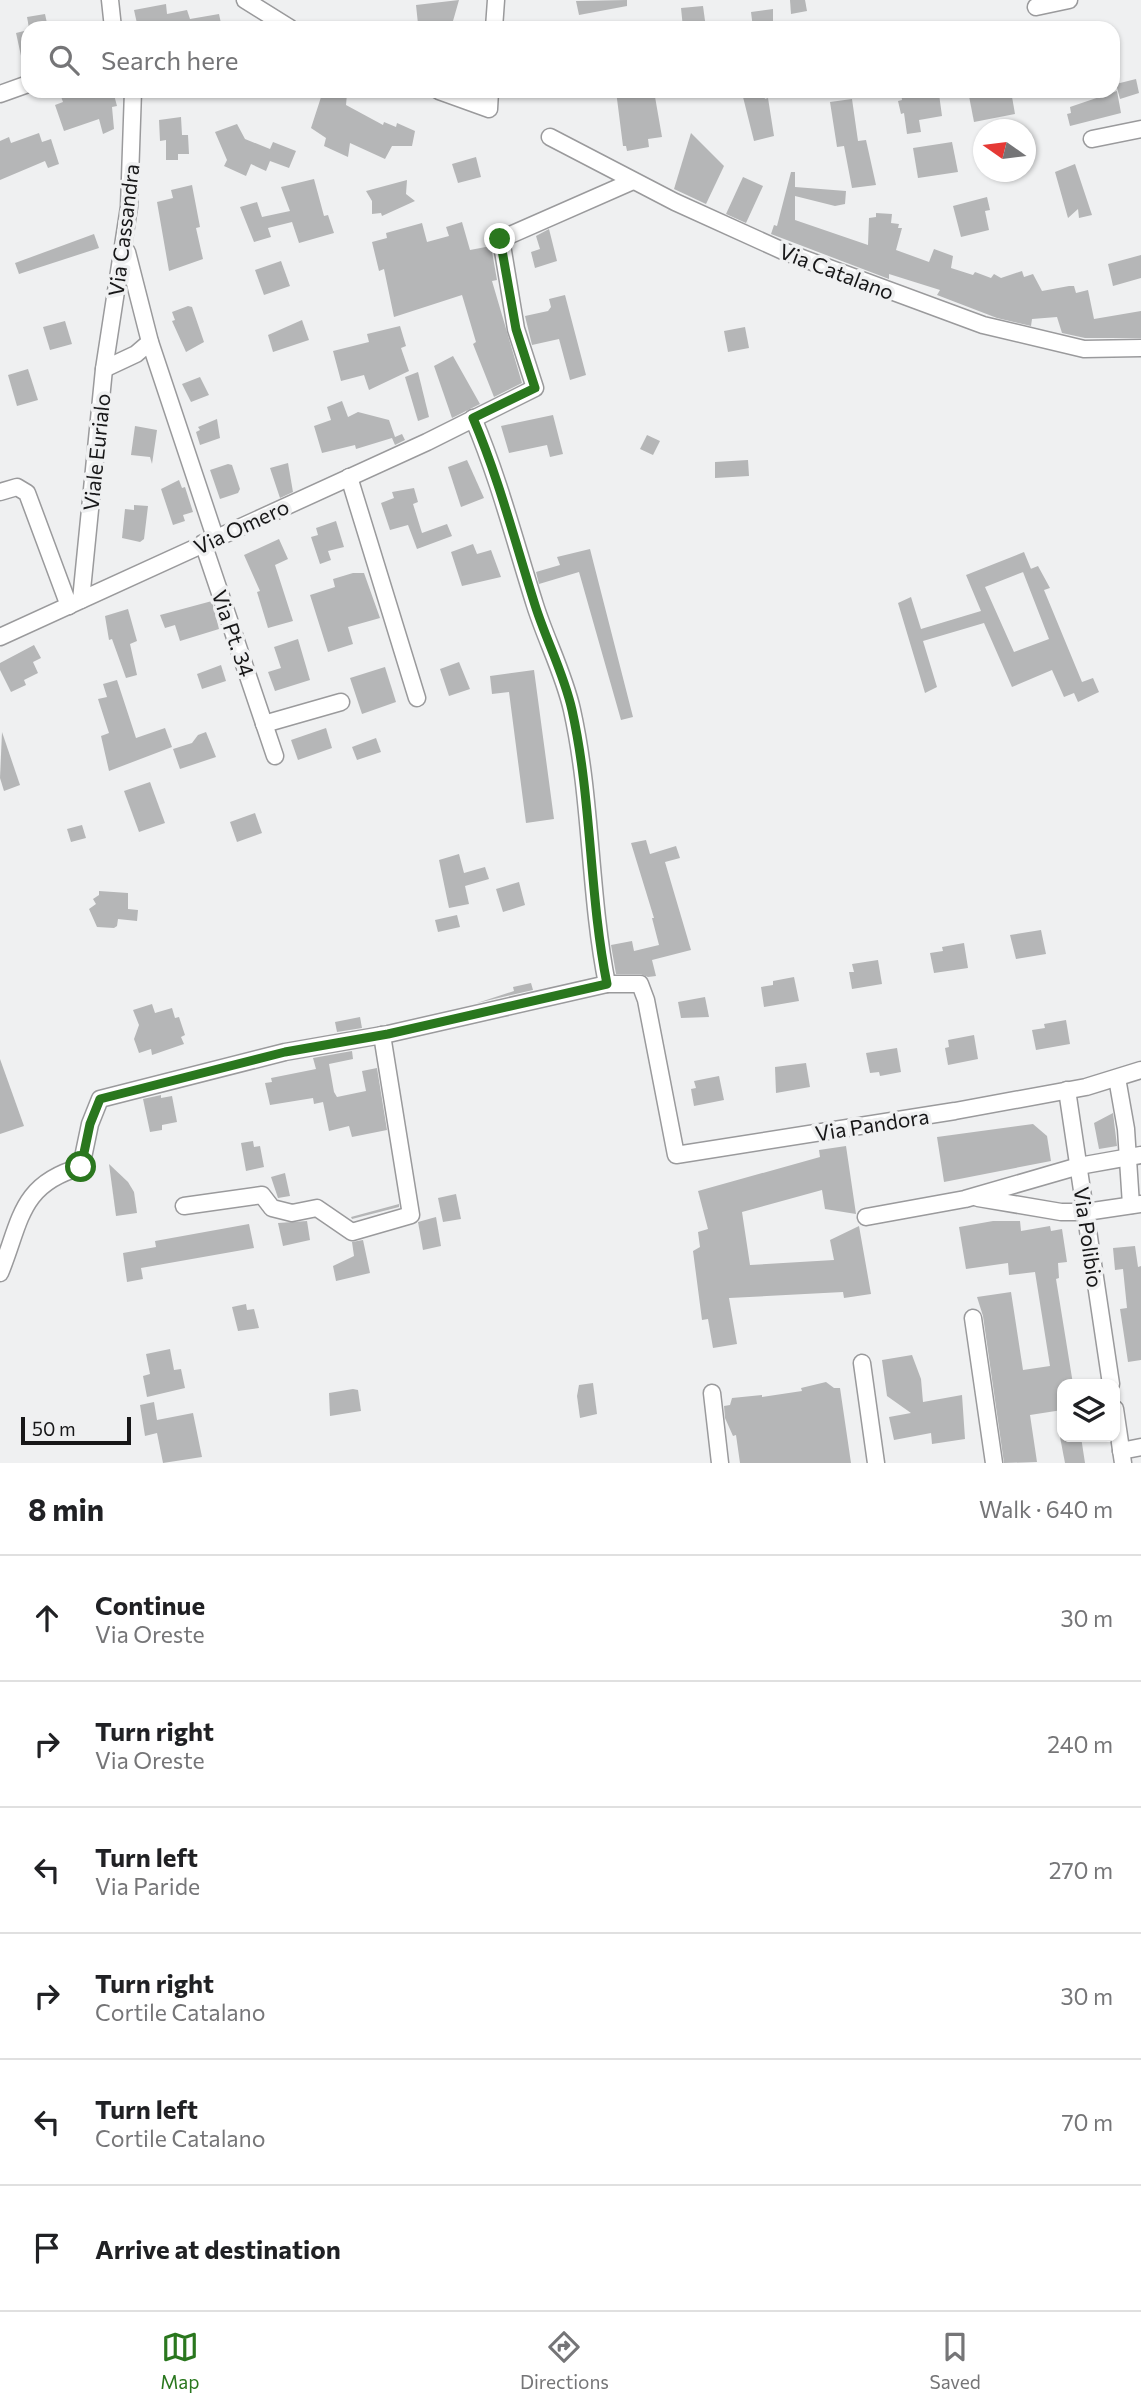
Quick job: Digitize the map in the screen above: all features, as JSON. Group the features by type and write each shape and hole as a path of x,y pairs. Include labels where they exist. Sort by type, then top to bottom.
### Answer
{"street":[{"path":"110,0 112,21"},
{"path":"494,21 496,0"},
{"path":"1036,7 1069,0"},
{"path":"250,1 274,21"},
{"path":"0,94 21,86"},
{"name":"Via Cassandra","path":"104,369 129,207 133,98"},
{"path":"458,98 489,109 490,98"},
{"path":"1092,139 1141,129"},
{"name":"Via Catalano","path":"550,137 634,181 783,251 982,325 1084,349 1141,348"},
{"name":"Via Omero","path":"0,637 349,477 535,388 516,329 500,239 634,181"},
{"path":"129,207 127,259 149,342 209,540"},
{"name":"Viale Eurialo","path":"75,603 104,369 136,354 149,342"},
{"path":"0,1273 19,1215 38,1187 58,1173 81,1167 90,1124 100,1099 285,1052 382,1035 607,984 599,942 589,829 572,709 536,607 477,416"},
{"path":"349,477 417,698"},
{"path":"0,492 17,487 27,493 75,603"},
{"name":"Via Pt. 34","path":"209,540 275,756"},
{"path":"264,724 341,702"},
{"name":"Via Pandora","path":"607,984 640,984 646,1000 676,1155 1067,1090 1141,1070"},
{"path":"184,1206 262,1195 272,1209 292,1213 317,1208 352,1232 411,1215 382,1035"},
{"path":"965,1199 981,1198 1061,1212 1086,1212 1136,1204 1134,1156 1117,1078"},
{"name":"Via Polibio","path":"1067,1090 1110,1379"},
{"path":"866,1217 965,1199 1079,1166 1134,1156"},
{"path":"973,1318 994,1463"},
{"path":"862,1363 876,1463"},
{"path":"712,1393 720,1463"},
{"path":"1122,1457 1141,1447"}],"building":[{"path":"459,0 453,21 418,21 416,5"},
{"path":"627,0 627,6 579,15 576,1"},
{"path":"790,0 805,0 807,11 791,14"},
{"path":"166,4 167,14 187,10 190,19 219,14 220,21 136,21 134,10"},
{"path":"703,6 705,21 682,21 681,8"},
{"path":"773,9 773,21 752,21 751,12"},
{"path":"45,14 46,21 28,21 27,17"},
{"path":"21,32 21,56 16,33"},
{"path":"1136,79 1139,93 1120,99 1120,83"},
{"path":"62,98 115,98 117,106 112,107 114,129 103,134 99,119 64,131 55,105 63,102"},
{"path":"321,98 347,98 346,105 383,125 384,122 396,127 397,123 415,131 412,146 392,146 385,159 350,143 348,157 324,146 326,138 311,128"},
{"path":"617,98 655,98 662,137 648,139 649,147 627,151 626,146 623,146"},
{"path":"743,98 768,98 774,136 754,141"},
{"path":"940,98 942,116 919,120 921,132 907,134 904,113 901,114 898,101"},
{"path":"969,98 1012,98 1015,114 973,119"},
{"path":"1096,98 1118,98 1121,113 1070,126 1067,114 1071,113 1070,107"},
{"path":"852,99 858,141 866,140 876,185 852,188 844,146 837,147 830,102"},
{"path":"181,117 182,135 188,135 189,154 178,154 178,160 166,160 166,140 160,141 159,120"},
{"path":"237,124 245,139 270,149 273,142 296,151 289,168 270,161 266,171 251,164 246,176 224,166 227,160 215,132"},
{"path":"39,133 42,142 51,139 59,164 48,168 45,161 0,180 0,141 9,137 11,143"},
{"path":"691,133 724,166 706,204 674,189"},
{"path":"952,142 958,172 918,178 913,148"},
{"path":"476,157 481,177 458,183 452,164"},
{"path":"1075,164 1092,215 1079,218 1078,209 1068,218 1055,172"},
{"path":"791,172 795,172 795,187 846,191 845,204 835,206 795,196 795,220 868,245 869,218 876,217 876,213 892,214 891,223 899,224 898,228 902,228 896,250 929,262 934,249 953,256 951,268 973,275 975,272 991,278 994,274 1001,278 1022,271 1024,277 1033,274 1042,291 1069,286 1074,286 1076,293 1088,290 1094,319 1141,311 1141,338 1085,338 1062,333 1057,317 1032,319 1031,326 997,318 937,295 940,290 889,274 889,279 771,234 774,225 777,226"},
{"path":"743,177 763,186 746,223 726,214"},
{"path":"314,179 324,216 328,215 334,233 299,243 292,222 268,228 271,237 254,242 240,207 257,202 262,217 290,211 281,187"},
{"path":"407,180 406,194 415,201 382,216 381,213 372,214 372,201 366,191"},
{"path":"192,185 200,227 196,228 203,259 169,271 157,202 173,198 171,190"},
{"path":"987,197 990,210 985,211 989,230 961,237 953,206"},
{"path":"462,222 470,250 491,246 497,280 492,281 522,383 494,397 473,344 476,342 462,295 394,317 384,269 379,271 372,242 387,238 386,233 422,223 427,242 449,236 446,227"},
{"path":"549,229 557,261 535,268 531,252 540,249 536,236"},
{"path":"94,234 99,248 19,274 15,263"},
{"path":"1141,255 1141,278 1113,286 1108,264"},
{"path":"281,261 290,286 264,295 255,270"},
{"path":"565,295 586,375 570,380 559,339 532,345 525,316 548,311 551,307 549,299"},
{"path":"192,307 204,342 186,352 172,321 175,320 172,312"},
{"path":"302,320 309,340 273,352 268,335"},
{"path":"65,321 72,344 50,350 43,327"},
{"path":"400,326 406,346 401,348 409,371 369,390 364,375 341,381 333,351 369,342 367,334"},
{"path":"745,327 749,348 728,352 724,331"},
{"path":"453,356 480,404 452,418 434,366"},
{"path":"28,369 38,400 17,406 8,375"},
{"path":"418,372 429,417 418,421 405,377"},
{"path":"200,377 209,395 191,402 182,384"},
{"path":"342,401 348,417 358,412 389,420 395,437 402,434 405,440 395,445 392,438 356,449 355,445 322,453 314,426 331,420 327,407"},
{"path":"553,415 563,454 550,457 547,445 509,453 501,426"},
{"path":"217,419 220,438 200,445 196,432 200,430 198,427"},
{"path":"135,426 157,430 152,464 150,457 131,455"},
{"path":"647,435 660,441 653,455 640,449"},
{"path":"467,460 484,498 461,507 448,467"},
{"path":"748,460 749,476 715,478 715,462"},
{"path":"288,463 293,492 280,498 270,468"},
{"path":"232,465 240,489 238,493 220,499 210,470"},
{"path":"179,480 182,488 185,487 193,512 183,515 185,521 173,525 161,489"},
{"path":"414,488 418,502 413,504 422,533 447,524 452,536 417,549 408,525 390,530 381,503 394,498 392,492"},
{"path":"134,505 148,506 144,539 140,542 122,538 125,509 134,510"},
{"path":"336,521 344,547 328,551 331,560 320,564 311,537 318,535 316,528"},
{"path":"279,539 288,559 275,565 293,621 268,628 257,592 260,591 244,555"},
{"path":"473,544 477,554 491,550 501,577 462,586 451,552"},
{"path":"590,549 633,717 621,720 579,572 539,584 536,572 560,565 557,557"},
{"path":"1024,552 1031,569 1038,566 1050,588 1044,590 1082,682 1093,678 1099,692 1078,702 1074,693 1064,697 1052,670 1012,687 984,623 923,641 937,687 925,693 898,603 911,597 921,629 981,611 966,575","holes":["1023,572 1049,639 1014,652 985,587"]},
{"path":"364,573 380,618 348,627 353,644 328,652 310,595 335,587 333,579"},
{"path":"212,601 219,629 180,641 175,625 165,628 160,615"},
{"path":"128,609 137,641 130,644 137,675 126,678 112,639 109,640 105,616"},
{"path":"298,639 310,680 275,691 268,672 281,668 274,647"},
{"path":"34,645 41,658 33,662 38,673 24,680 26,685 11,692 0,670 0,663"},
{"path":"459,662 470,689 449,696 440,669"},
{"path":"221,665 226,681 202,689 197,674"},
{"path":"385,667 396,702 362,714 350,678"},
{"path":"534,670 554,819 526,823 509,692 492,694 490,676"},
{"path":"117,680 136,738 165,728 172,747 109,771 101,736 109,733 98,699 107,697 103,684"},
{"path":"326,728 332,748 298,760 291,740"},
{"path":"2,732 20,785 4,791 0,778"},
{"path":"206,732 216,757 180,769 173,749 192,743 198,735"},
{"path":"376,738 381,752 357,760 352,747"},
{"path":"150,782 165,823 139,832 124,791"},
{"path":"255,813 262,833 237,842 230,822"},
{"path":"82,825 86,838 71,842 67,829"},
{"path":"646,840 650,854 676,846 680,858 665,862 691,950 652,960 656,976 616,974 611,945 632,941 634,951 659,945 654,918 631,843"},
{"path":"459,854 464,873 485,867 489,879 465,886 469,904 449,908 439,860"},
{"path":"519,882 525,905 503,912 496,889"},
{"path":"99,891 128,893 128,909 138,910 137,921 118,919 114,928 97,927 89,909 96,904 93,899 99,895"},
{"path":"457,915 460,927 438,932 435,920"},
{"path":"1041,930 1046,954 1016,959 1010,935"},
{"path":"964,943 968,968 934,973 930,953 943,951 942,947"},
{"path":"878,960 882,984 852,989 849,972 854,972 852,964"},
{"path":"794,977 799,1001 764,1007 761,987 773,985 773,981"},
{"path":"531,983 533,990 477,1003 514,991 513,987"},
{"path":"705,997 709,1017 681,1018 678,1002"},
{"path":"152,1004 155,1013 172,1008 175,1018 179,1017 185,1035 181,1037 184,1044 152,1055 151,1049 139,1053 134,1039 139,1025 133,1010"},
{"path":"360,1017 362,1028 337,1032 335,1022"},
{"path":"1066,1020 1070,1044 1036,1050 1032,1030 1045,1028 1044,1024"},
{"path":"974,1035 978,1059 948,1065 945,1048 949,1047 948,1040"},
{"path":"897,1048 901,1072 880,1076 879,1072 870,1073 866,1053"},
{"path":"352,1051 353,1059 329,1064 334,1092 337,1097 366,1091 362,1071 377,1068 387,1130 352,1137 349,1126 329,1131 323,1102 314,1104 313,1098 270,1105 265,1083 272,1082 271,1078 316,1069 313,1058"},
{"path":"0,1059 24,1126 0,1134"},
{"path":"806,1063 810,1087 776,1093 775,1067"},
{"path":"719,1076 724,1100 694,1106 691,1089 696,1088 694,1081"},
{"path":"161,1095 161,1098 172,1096 177,1122 162,1125 162,1130 150,1132 143,1099"},
{"path":"1113,1113 1117,1146 1099,1149 1094,1123"},
{"path":"1033,1124 1047,1136 1051,1161 944,1182 937,1137"},
{"path":"253,1141 254,1147 260,1146 264,1167 246,1171 241,1143"},
{"path":"846,1146 856,1214 825,1209 822,1190 742,1212 750,1265 834,1260 830,1240 859,1226 871,1294 844,1298 843,1292 729,1298 737,1344 713,1348 708,1319 702,1320 693,1251 700,1247 698,1232 708,1229 698,1191 820,1157 819,1150"},
{"path":"109,1164 128,1182 134,1192 137,1213 116,1216"},
{"path":"285,1173 290,1196 278,1198 271,1177"},
{"path":"456,1194 461,1219 443,1222 438,1198"},
{"path":"399,1204 399,1207 352,1219 351,1217"},
{"path":"436,1217 441,1246 423,1250 418,1222"},
{"path":"307,1221 310,1240 283,1246 278,1223"},
{"path":"993,1221 1020,1221 1021,1231 1050,1226 1051,1231 1062,1229 1067,1262 1058,1263 1059,1278 1056,1279 1072,1379 1057,1379 1057,1411 1030,1415 1037,1462 1004,1463 983,1316 977,1297 1011,1292 1023,1370 1050,1366 1035,1272 1009,1275 1008,1263 966,1269 959,1227"},
{"path":"249,1224 254,1248 141,1268 143,1279 127,1282 123,1253 156,1247 155,1241"},
{"path":"363,1240 370,1273 336,1281 333,1266 354,1256 352,1242"},
{"path":"1135,1246 1138,1267 1141,1266 1141,1360 1128,1362 1120,1309 1127,1308 1123,1269 1115,1270 1113,1248"},
{"path":"246,1304 247,1310 254,1309 259,1328 238,1331 232,1307"},
{"path":"170,1349 174,1370 181,1369 185,1388 147,1397 143,1376 150,1374 146,1354"},
{"path":"912,1355 921,1379 923,1402 962,1395 965,1439 932,1444 931,1433 894,1440 889,1417 911,1413 887,1396 882,1360"},
{"path":"826,1382 834,1388 840,1388 851,1463 740,1463 736,1435 733,1436 725,1418 724,1406 730,1405 732,1398 802,1391 801,1388"},
{"path":"593,1383 597,1414 580,1418 577,1396 579,1385"},
{"path":"358,1390 361,1411 330,1416 329,1393"},
{"path":"154,1402 157,1420 193,1413 202,1457 163,1463 157,1433 145,1436 140,1405"},
{"path":"1061,1442 1082,1442 1085,1463 1065,1463"}],"route":[{"path":"81,1167 90,1124 100,1099 285,1052 388,1034 607,984 599,942 589,829 572,709 536,607 490,459 473,418 535,388 516,329 510,279 500,239"}]}
